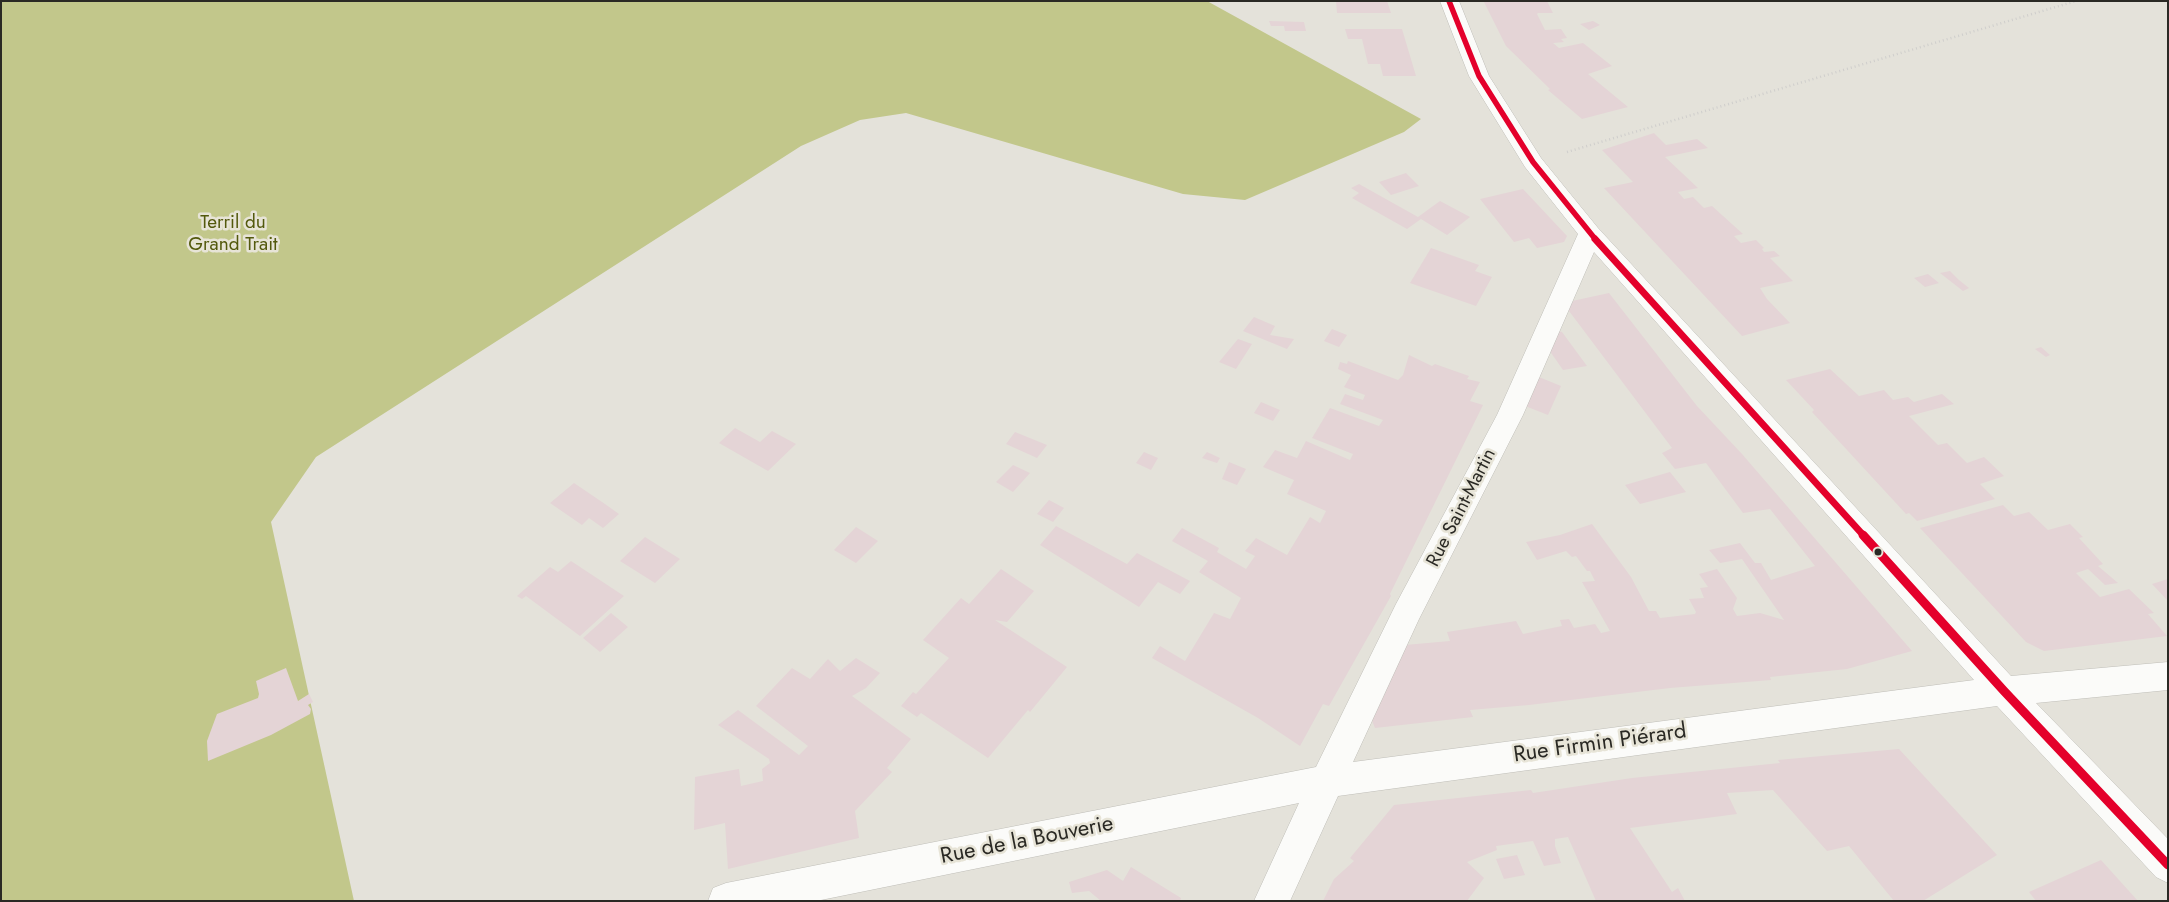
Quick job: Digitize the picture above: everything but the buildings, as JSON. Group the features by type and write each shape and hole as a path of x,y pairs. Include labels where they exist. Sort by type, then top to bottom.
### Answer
{"street":[{"path":"1449,1 1479,76 1533,162 1590,233 2004,690 2168,864"},
{"name":"Rue Saint-Martin","path":"1329,781 1408,613 1510,415 1590,233"},
{"name":"Rue Firmin Piérard","path":"1329,781 2004,690 2168,676"},
{"path":"1272,901 1303,832 1329,781"},
{"name":"Rue de la Bouverie","path":"726,901 1329,781"}],"path":[{"path":"1533,162 2076,1"}],"green space":[{"name":"Terril du Grand Trait","path":"1,1 1207,1 1421,119 1404,132 1245,200 1183,194 906,113 860,120 801,146 316,457 271,522 354,901 1,901"}],"transit line":[{"path":"1449,1 1479,76 1533,162 1590,233 2004,691 2168,865"}]}
